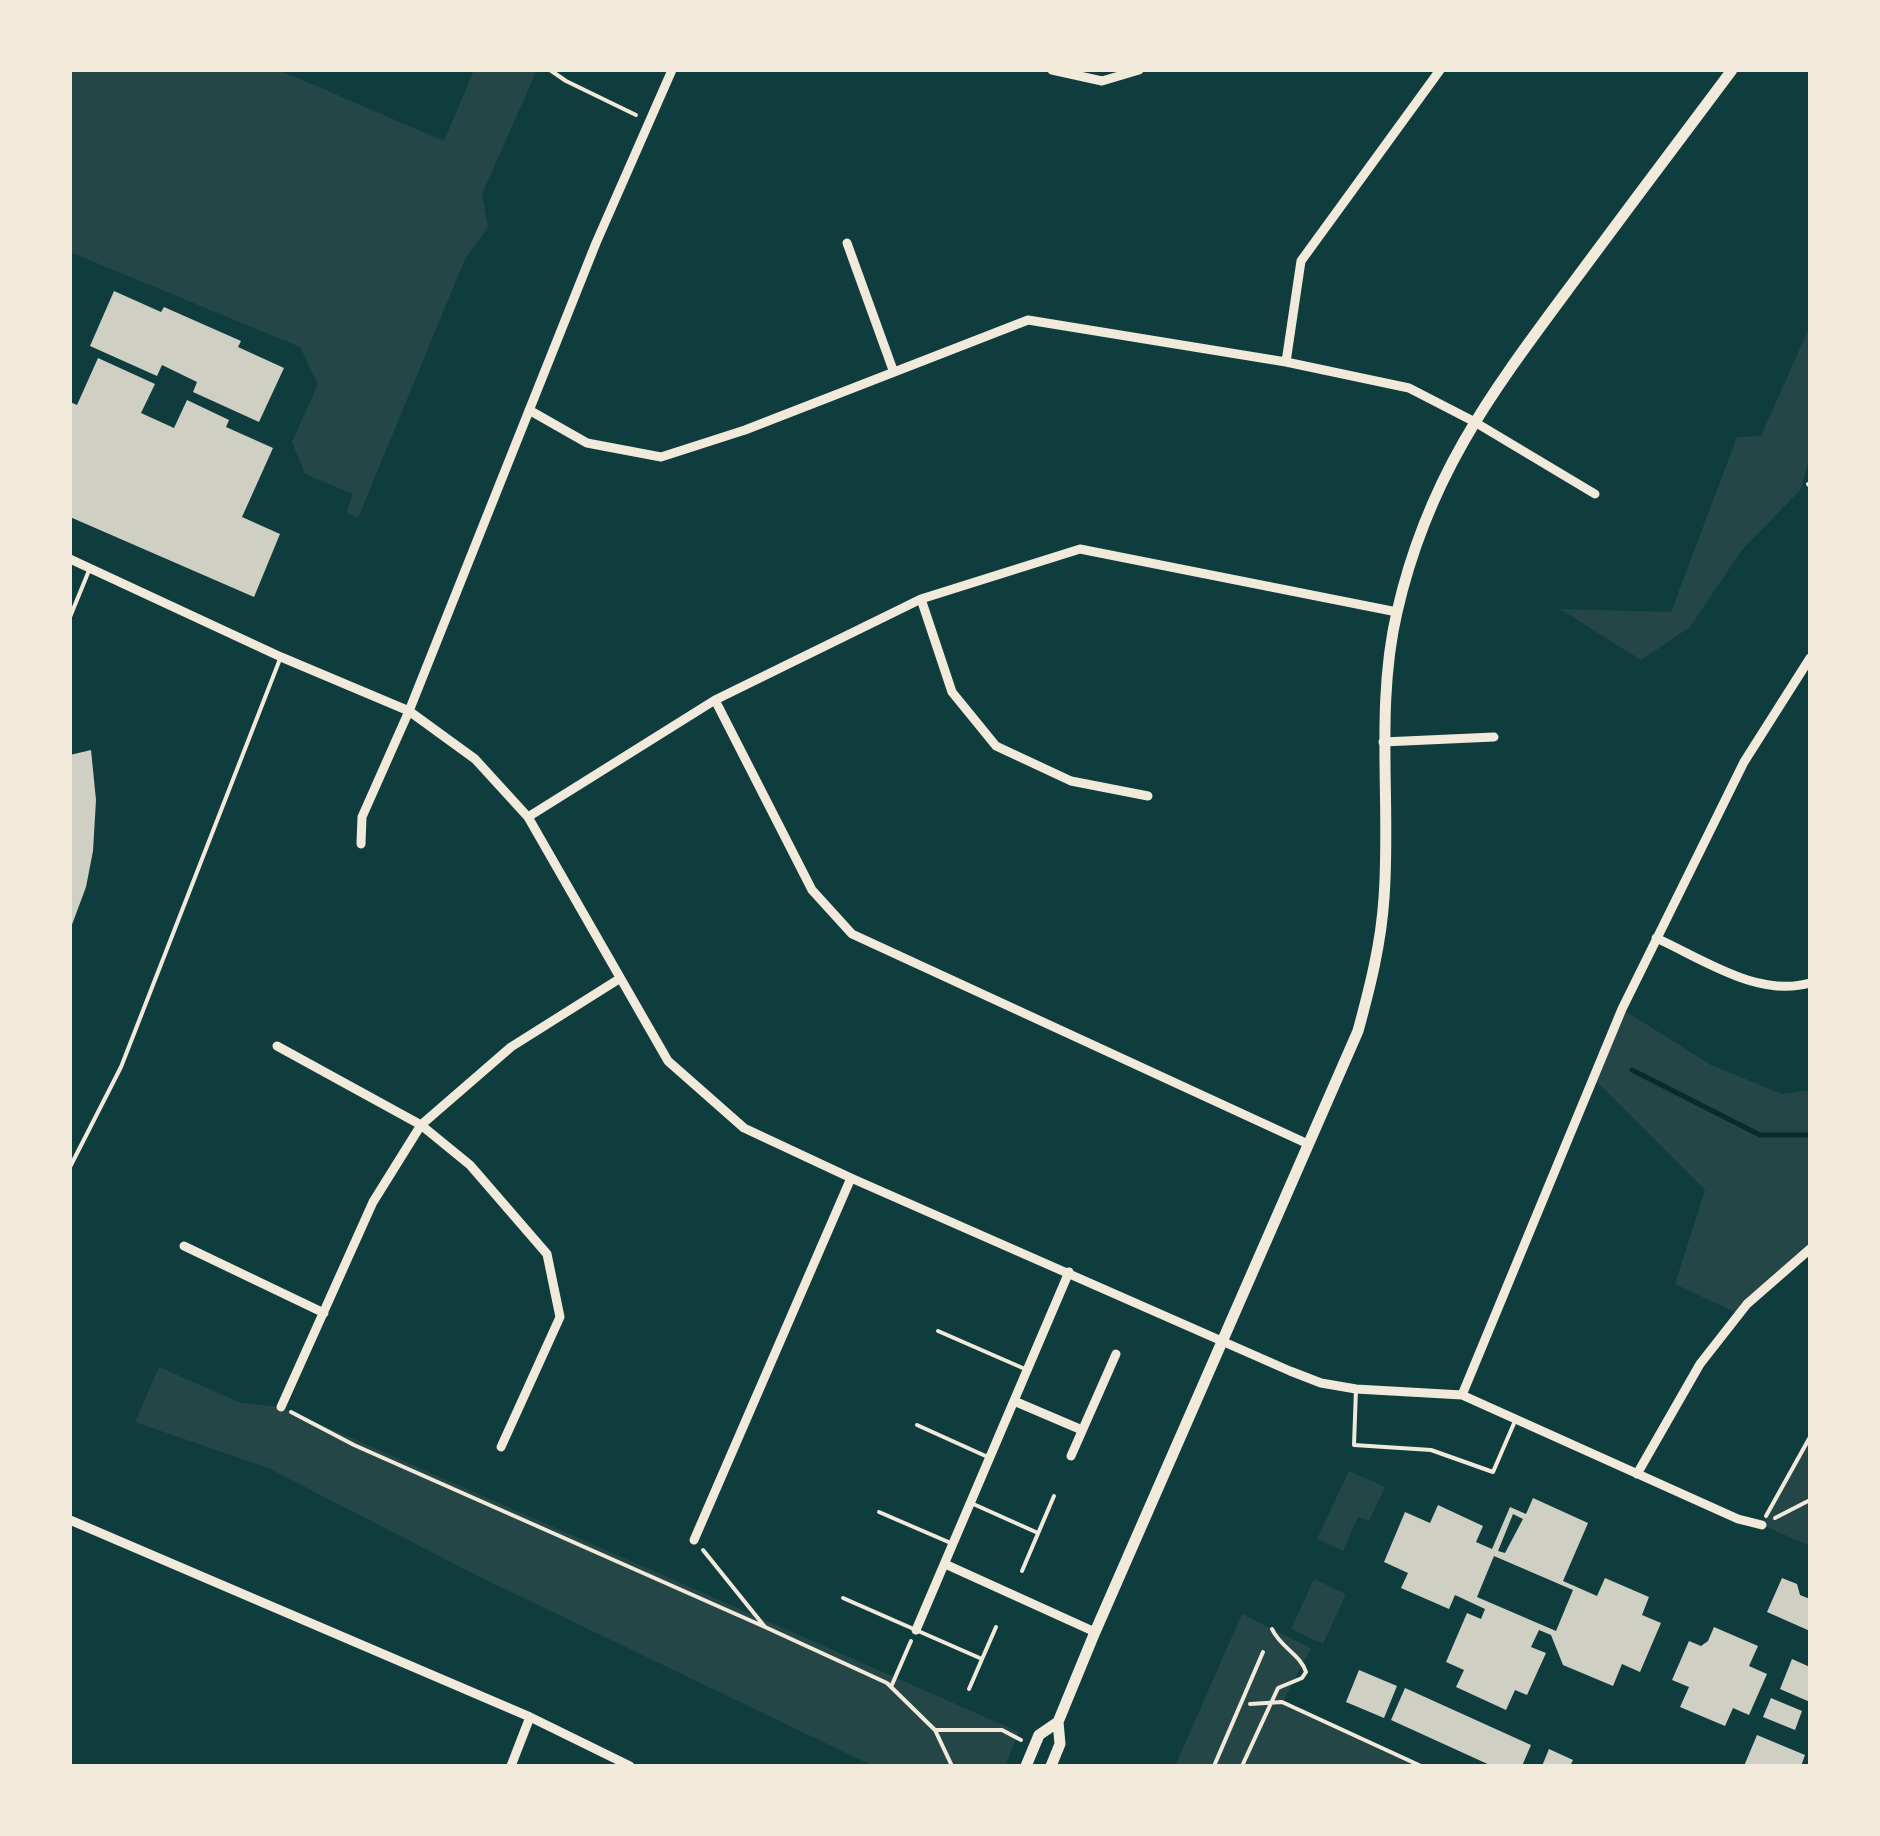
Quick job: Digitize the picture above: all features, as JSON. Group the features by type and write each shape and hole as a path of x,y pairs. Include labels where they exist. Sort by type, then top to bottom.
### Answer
{"street":[{"path":"361,844 362,817 672,70"},
{"path":"1052,70 1102,81 1138,70"},
{"path":"1286,362 1300,261 1440,70"},
{"path":"1051,1766 1060,1744 1058,1722 1095,1632 1358,1031 1375,969 1384,896 1383,742 1397,612 1432,501 1502,376 1732,70"},
{"path":"847,243 893,370"},
{"path":"530,410 587,442 661,457 746,430 1028,320 1286,362 1409,388 1595,494"},
{"path":"528,818 716,700 922,599 1080,549 1397,612"},
{"path":"70,558 281,658 409,711 475,759 528,818 668,1061 744,1128 850,1178 1321,1382 1356,1389 1462,1395 1738,1520 1762,1525"},
{"path":"922,599 952,692 996,746 1072,781 1148,796"},
{"path":"1462,1395 1592,1077 1656,938 1744,762 1810,658"},
{"path":"716,700 812,890 852,934 888,954 1308,1144"},
{"path":"1383,742 1494,737"},
{"path":"1656,938 1761,985 1791,988 1810,983"},
{"path":"282,1407 373,1202 421,1125 511,1047 619,979"},
{"path":"276,1046 421,1125 470,1165 547,1254 560,1317 501,1447"},
{"path":"694,1540 850,1178"},
{"path":"184,1246 324,1312"},
{"path":"1636,1474 1700,1364 1747,1304 1810,1250"},
{"path":"916,1630 1070,1272"},
{"path":"1071,1456 1116,1354"},
{"path":"1014,1401 1082,1430"},
{"path":"70,1520 530,1717 630,1766"},
{"path":"944,1564 1095,1632"},
{"path":"511,1766 530,1717"},
{"path":"1026,1766 1039,1735 1058,1722"}],"lane":[{"path":"70,618 90,568"},
{"path":"70,1166 121,1066 281,658"},
{"path":"938,1330 1028,1370"},
{"path":"1356,1389 1354,1445 1431,1450 1493,1472 1516,1420"},
{"path":"917,1425 990,1458"},
{"path":"1022,1570 1054,1496"},
{"path":"971,1504 1038,1533"},
{"path":"880,1512 953,1544"},
{"path":"843,1598 982,1659"},
{"path":"968,1688 996,1627"},
{"path":"1214,1766 1262,1652"}],"path":[{"path":"550,70 649,122"},
{"path":"282,1407 354,1444 868,1672 891,1687 934,1730 952,1766"},
{"path":"1762,1525 1810,1437"},
{"path":"1762,1525 1810,1500"},
{"path":"694,1540 765,1627"},
{"path":"1242,1766 1278,1688 1302,1678 1306,1672 1303,1663 1278,1642 1272,1629"},
{"path":"891,1687 916,1630"},
{"path":"1241,1704 1282,1702 1421,1766"},
{"path":"934,1730 1002,1730 1034,1747"}],"shaded area":[{"path":"70,70 279,70 444,141 474,70 537,70 482,194 488,227 465,259 358,518 346,513 353,494 305,474 292,442 318,384 300,347 70,252"},
{"path":"1810,326 1810,455 1801,489 1741,551 1690,627 1641,660 1560,609 1671,612 1737,437 1761,436"},
{"path":"1622,1009 1711,1065 1782,1094 1810,1090 1810,1249 1739,1314 1675,1284 1705,1190 1592,1077"},
{"path":"159,1367 241,1403 281,1407 1019,1732 1005,1766 873,1766 480,1577 268,1468 135,1422"},
{"path":"1810,1440 1810,1546 1762,1525 1788,1472"},
{"path":"1349,1471 1385,1487 1369,1521 1358,1517 1343,1551 1317,1539"},
{"path":"1314,1579 1346,1594 1323,1644 1291,1629"},
{"path":"1242,1614 1311,1648 1283,1701 1421,1766 1175,1766"}],"building":[{"path":"114,291 161,312 164,307 241,341 238,347 284,368 259,422 193,392 197,382 162,365 157,376 90,346"},
{"path":"98,358 155,384 141,413 174,428 187,400 229,420 226,427 273,448 242,517 280,534 254,597 70,517 70,402 77,405"},
{"path":"91,750 96,800 93,851 86,887 70,930 70,755"},
{"path":"1533,1498 1588,1523 1563,1581 1597,1596 1605,1578 1649,1597 1642,1615 1661,1623 1640,1672 1622,1664 1613,1686 1563,1665 1551,1635 1539,1630 1531,1647 1546,1653 1527,1695 1515,1690 1506,1710 1456,1687 1464,1670 1446,1662 1467,1613 1481,1619 1485,1609 1455,1595 1449,1609 1401,1588 1408,1573 1384,1562 1405,1512 1430,1523 1438,1505 1483,1526 1476,1542 1492,1549 1510,1507 1526,1514","holes":["1513,1514 1523,1519 1505,1553 1498,1551","1494,1556 1573,1590 1556,1631 1477,1597"]},
{"path":"1782,1578 1797,1584 1800,1595 1810,1599 1810,1631 1767,1612"},
{"path":"1714,1627 1758,1646 1749,1666 1767,1674 1749,1715 1733,1708 1725,1726 1680,1707 1689,1687 1672,1680 1689,1641 1701,1646"},
{"path":"1792,1659 1810,1667 1810,1702 1780,1689"},
{"path":"1359,1670 1397,1686 1384,1718 1346,1702"},
{"path":"1405,1688 1531,1745 1522,1766 1492,1766 1391,1720"},
{"path":"1771,1698 1802,1711 1795,1730 1763,1717"},
{"path":"1757,1735 1805,1755 1801,1766 1744,1766"},
{"path":"1549,1749 1573,1760 1570,1766 1542,1766"}],"waterway":[{"path":"1632,1070 1760,1135 1810,1135"}]}
